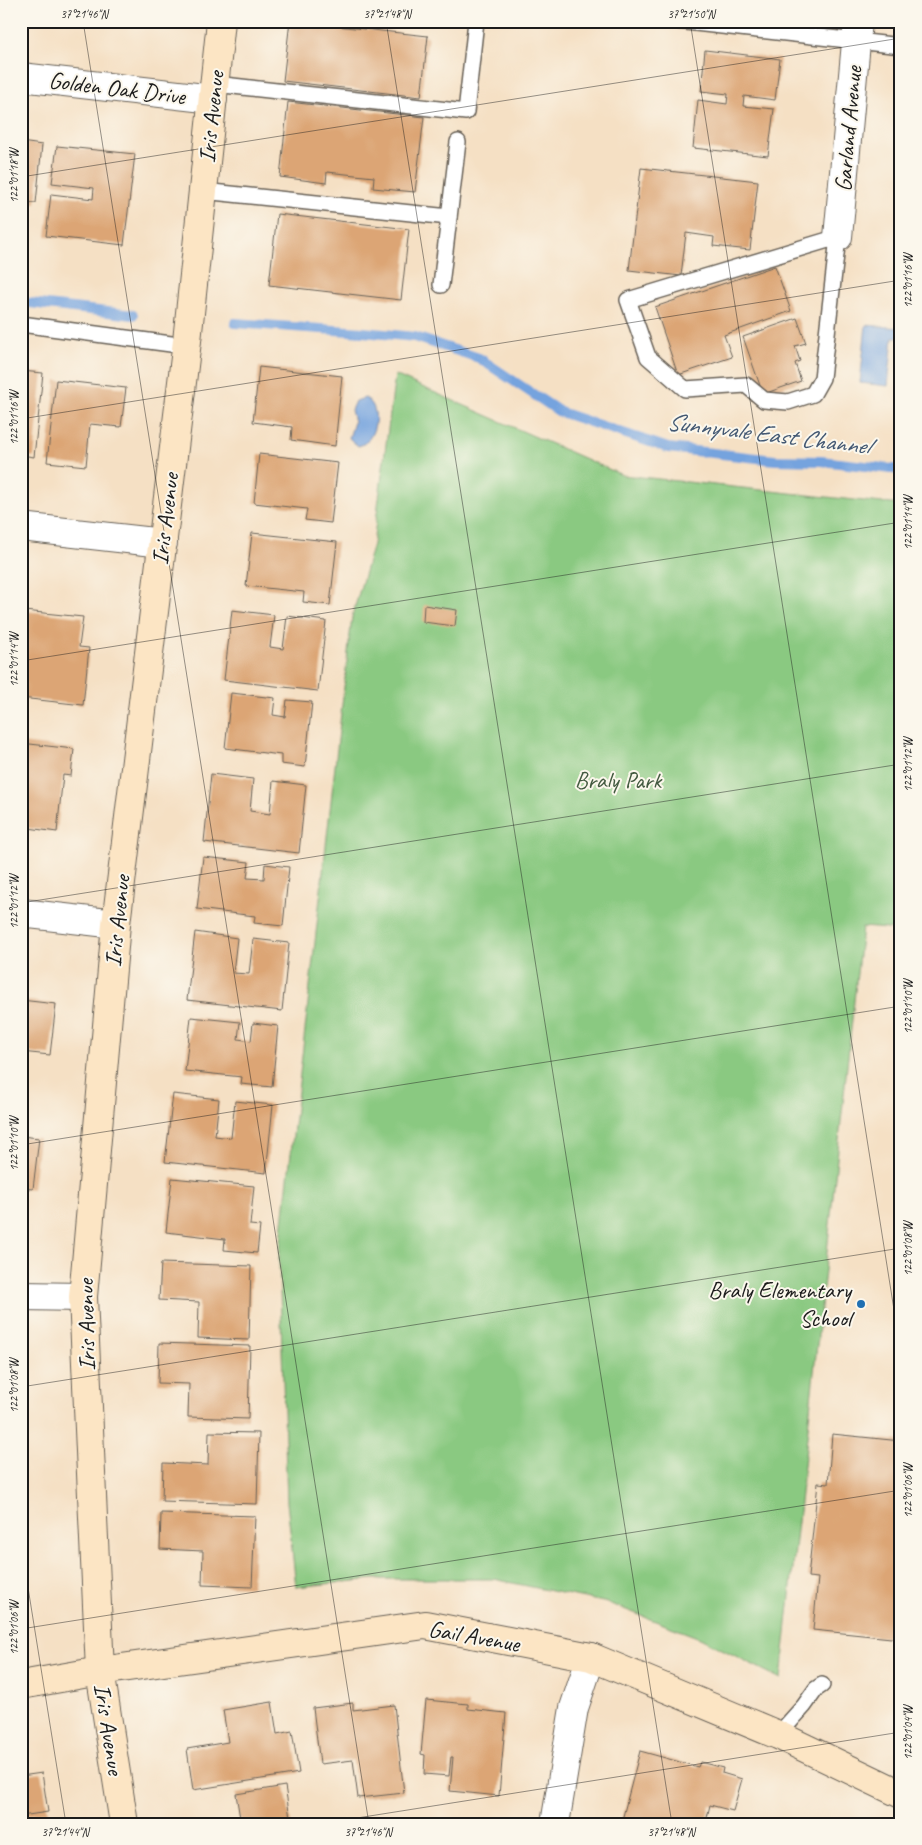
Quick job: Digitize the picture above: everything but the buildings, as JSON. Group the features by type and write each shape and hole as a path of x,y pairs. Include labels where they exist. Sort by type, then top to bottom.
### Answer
{"street":[{"name":"Iris Avenue","path":"124,1824 100,1671 82,1298 116,924 163,542 222,21"},
{"name":"Garland Avenue","path":"838,236 857,31"},
{"name":"Golden Oak Drive","path":"21,77 214,92"},
{"path":"21,527 163,542"},
{"path":"21,913 116,924"},
{"path":"21,1296 82,1298"},
{"name":"Gail Avenue","path":"21,1685 100,1671 425,1625 591,1657 778,1735 901,1794"},
{"path":"555,1824 574,1708 591,1657"}],"lane":[{"path":"214,92 466,112 476,21"},
{"path":"677,21 857,31 901,46"},
{"path":"441,284 458,142"},
{"path":"203,191 449,217"},
{"path":"838,236 822,378 813,394 788,402 764,400 746,385 685,389 648,357 628,300 838,236"},
{"path":"21,324 186,346"},
{"path":"778,1735 804,1706 816,1689 822,1685"}],"green space":[{"name":"Braly Park","path":"395,375 622,475 901,505 901,930 862,927 781,1679 700,1638 608,1603 494,1579 373,1579 296,1587 287,1502 279,1258 352,617 373,544"}],"water":[{"path":"866,325 900,328 899,337 893,337 888,386 860,383"},
{"path":"365,398 371,402 374,408 375,424 369,438 358,446 349,438 354,422 351,410 355,401"}],"waterway":[{"name":"Sunnyvale East Channel","path":"21,302 133,315"},
{"name":"Sunnyvale East Channel","path":"235,323 415,337 479,358 560,412 668,448 775,460 821,461 901,470"}],"place":[{"name":"Braly Elementary School","path":"861,1304"}]}
